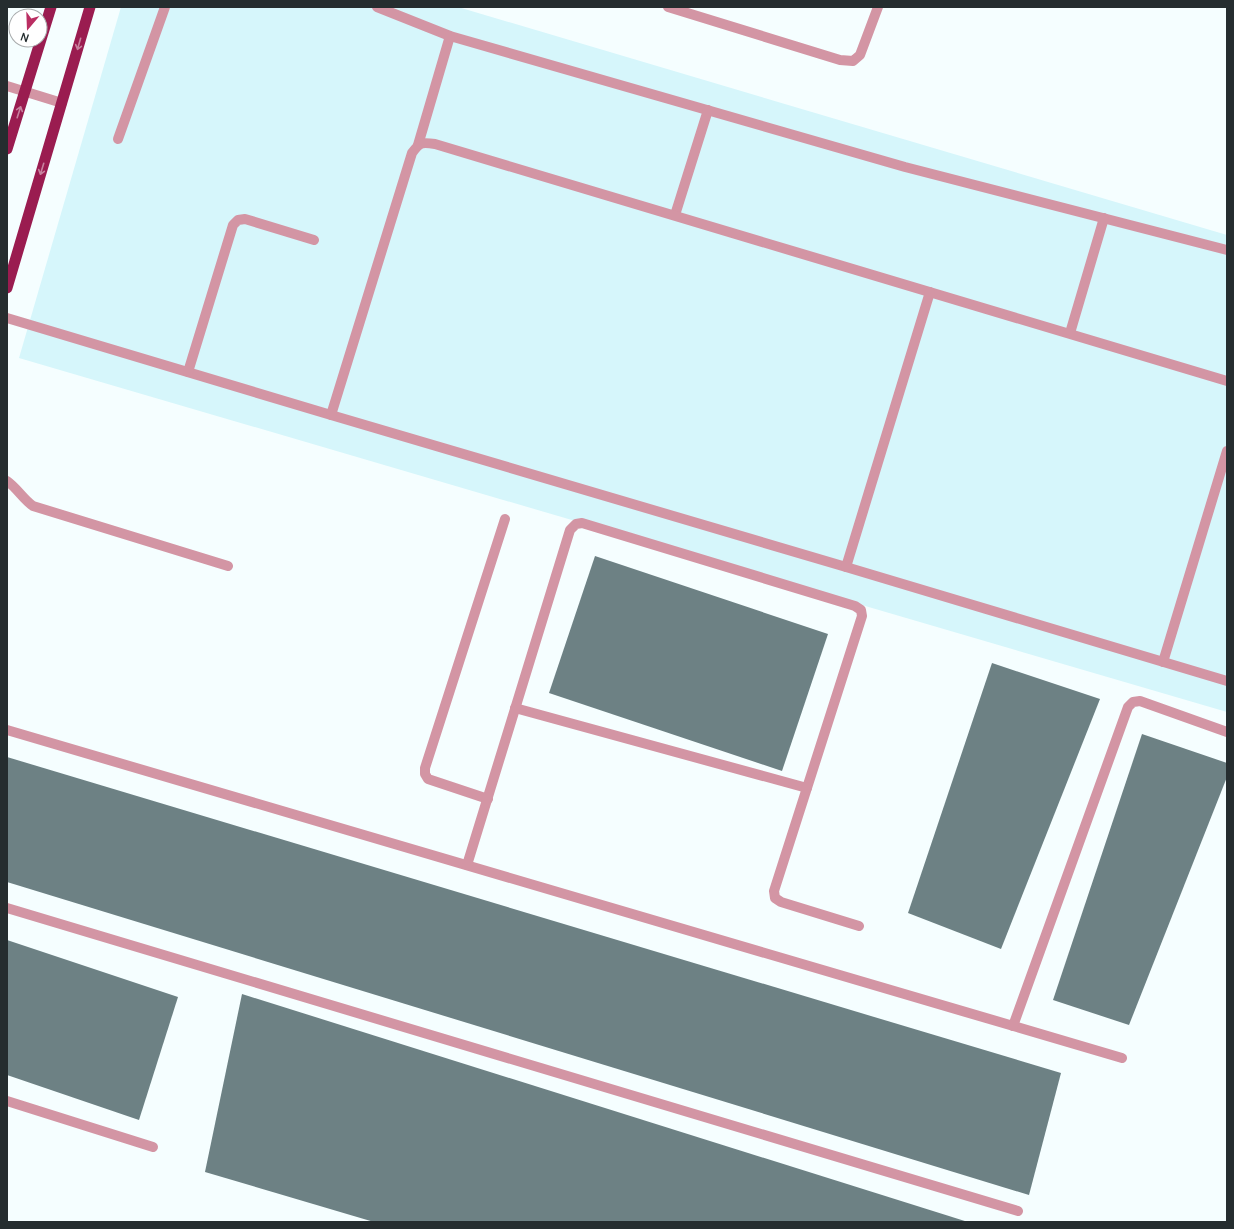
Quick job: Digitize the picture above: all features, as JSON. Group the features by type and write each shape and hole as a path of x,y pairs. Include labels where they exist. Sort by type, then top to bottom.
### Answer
{"highway":[{"path":"7,149 51,7"},
{"path":"7,288 90,7"}],"street":[{"path":"118,139 165,7"},
{"path":"377,7 450,36 905,167 1227,250"},
{"path":"668,7 840,60 853,61 860,55 878,7"},
{"path":"331,415 412,153 418,145 450,36"},
{"path":"7,86 62,103"},
{"path":"675,216 708,110"},
{"path":"418,145 424,142 435,144 1227,381"},
{"path":"1070,333 1104,218"},
{"path":"188,372 233,225 238,220 245,219 314,240"},
{"path":"846,567 930,292"},
{"path":"7,318 1227,681"},
{"path":"1163,662 1227,451"},
{"path":"7,481 20,492 26,501 33,506 228,566"},
{"path":"488,799 428,780 425,774 425,768 505,519"},
{"path":"467,866 570,530 576,524 582,523 855,606 861,610 862,616 774,891 775,898 781,902 859,926"},
{"path":"1013,1026 1128,707 1133,702 1140,701 1227,732"},
{"path":"515,708 807,788"},
{"path":"7,730 1122,1058"},
{"path":"7,908 1018,1211"},
{"path":"7,1100 153,1147"}],"shaded area":[{"path":"121,7 458,7 1227,235 1227,712 19,358"}],"building":[{"path":"595,556 828,634 782,771 549,693"},
{"path":"992,663 1100,699 1001,949 908,913"},
{"path":"1142,734 1227,763 1227,777 1129,1025 1053,1000"},
{"path":"7,757 1061,1073 1029,1195 7,882"},
{"path":"7,940 178,997 139,1120 7,1075"},
{"path":"242,994 968,1222 374,1222 205,1172"}]}
